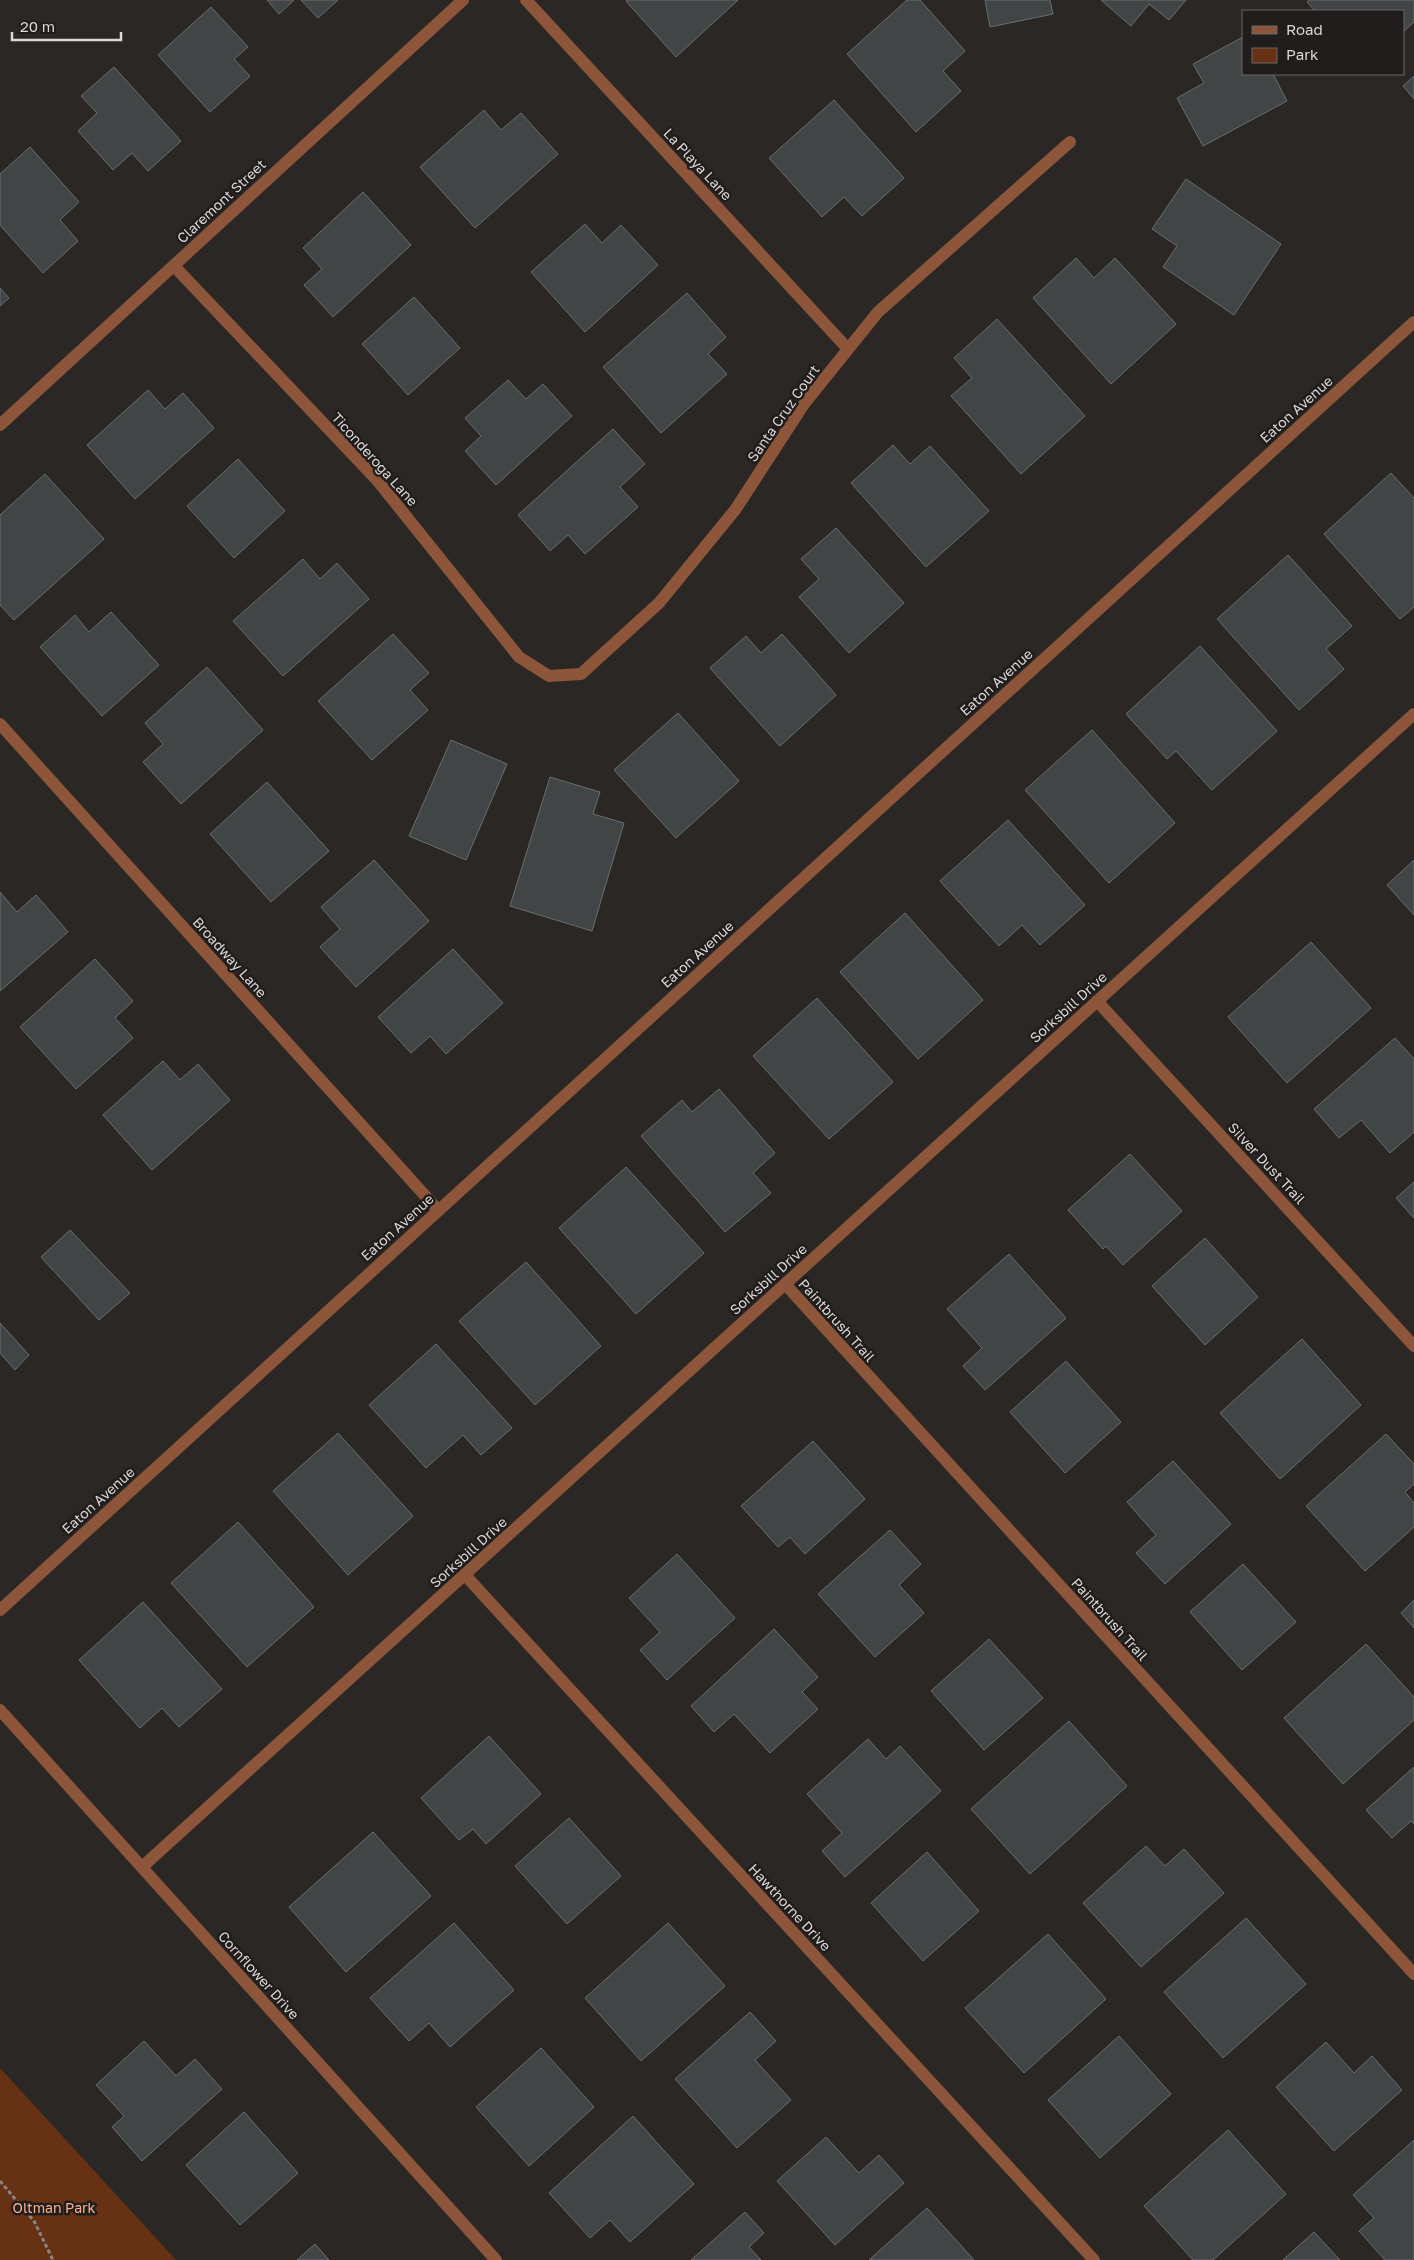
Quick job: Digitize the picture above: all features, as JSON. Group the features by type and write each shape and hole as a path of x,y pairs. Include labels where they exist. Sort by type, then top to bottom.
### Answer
{"street":[{"name":"Claremont Street","path":"0,425 463,0"},
{"name":"La Playa Lane","path":"526,0 848,349"},
{"name":"Santa Cruz Court","path":"549,676 581,674 659,603 735,510 804,404 878,312 1070,142"},
{"name":"Ticonderoga Lane","path":"174,266 378,480 519,657 549,676"},
{"name":"Eaton Avenue","path":"0,1610 1414,322"},
{"name":"Sorksbill Drive","path":"142,1867 1414,714"},
{"name":"Broadway Lane","path":"0,724 438,1210"},
{"name":"Silver Dust Trail","path":"1097,1002 1414,1346"},
{"name":"Paintbrush Trail","path":"785,1284 1414,1974"},
{"name":"Hawthorne Drive","path":"465,1575 1094,2260"},
{"name":"Cornflower Drive","path":"0,1710 496,2260"}],"path":[{"path":"0,2181 34,2221 53,2260"}],"green space":[{"name":"Oltman Park","path":"0,2068 176,2260 0,2260"}],"building":[{"path":"267,0 294,0 279,14"},
{"path":"301,0 338,0 318,18"},
{"path":"738,0 676,57 626,1"},
{"path":"907,0 920,0 965,51 943,71 961,91 916,132 847,54"},
{"path":"985,0 1050,0 1053,14 990,27"},
{"path":"1101,0 1186,0 1169,20 1149,4 1131,26"},
{"path":"1309,0 1414,0 1414,22 1404,31 1404,10 1314,10 1307,2"},
{"path":"211,7 248,47 234,59 250,76 210,112 158,55"},
{"path":"1242,38 1242,75 1274,75 1287,101 1203,146 1177,98 1204,83 1193,64"},
{"path":"114,67 181,141 148,171 132,153 113,170 78,131 97,113 81,96"},
{"path":"1414,76 1414,99 1403,86"},
{"path":"834,100 904,178 862,216 844,197 822,217 769,158"},
{"path":"484,110 501,130 521,113 558,154 475,228 420,167"},
{"path":"30,147 79,202 60,220 78,241 43,273 0,225 0,174"},
{"path":"1186,179 1281,244 1234,315 1163,267 1177,246 1152,229"},
{"path":"363,192 411,245 333,317 304,285 322,269 303,248"},
{"path":"585,224 602,243 621,225 658,265 585,332 531,272"},
{"path":"1076,258 1094,278 1115,258 1176,324 1111,384 1033,298"},
{"path":"0,288 9,298 0,306"},
{"path":"687,293 726,337 708,354 727,374 661,433 603,367"},
{"path":"414,297 460,348 408,395 362,344"},
{"path":"997,319 1085,416 1021,474 951,396 972,378 954,358"},
{"path":"508,380 526,399 543,384 572,416 496,485 465,451 481,436 465,418"},
{"path":"148,390 165,409 183,393 214,428 135,499 87,445"},
{"path":"613,429 645,464 620,487 638,507 585,554 568,535 550,551 518,515"},
{"path":"893,445 910,464 930,446 989,511 926,567 851,483"},
{"path":"238,459 285,511 234,558 187,506"},
{"path":"1391,473 1414,498 1414,607 1400,619 1324,534"},
{"path":"45,474 104,539 14,620 0,605 0,515"},
{"path":"836,528 904,603 849,653 799,597 819,579 801,559"},
{"path":"1288,555 1352,626 1326,649 1344,669 1299,710 1217,619"},
{"path":"303,559 320,579 337,563 369,599 283,676 233,621"},
{"path":"111,612 159,665 102,716 40,647 75,615 89,632"},
{"path":"393,634 429,673 410,690 428,710 372,760 318,701"},
{"path":"782,634 836,695 780,746 710,668 746,636 761,653"},
{"path":"1200,646 1277,731 1212,790 1176,751 1167,759 1126,714"},
{"path":"207,667 263,730 181,804 143,762 163,744 145,723"},
{"path":"678,713 739,781 676,838 614,770"},
{"path":"1092,730 1175,823 1109,883 1025,790"},
{"path":"451,740 507,764 466,860 409,836"},
{"path":"550,777 600,792 593,814 624,823 592,931 510,906"},
{"path":"267,782 329,851 271,902 210,834"},
{"path":"1008,820 1085,905 1040,945 1022,925 999,946 940,881"},
{"path":"374,860 429,921 356,987 320,947 340,929 321,907"},
{"path":"1414,860 1414,915 1387,885"},
{"path":"0,892 17,912 36,895 68,932 0,991"},
{"path":"905,913 983,1000 918,1059 840,972"},
{"path":"1311,942 1371,1008 1287,1083 1228,1017"},
{"path":"453,949 503,1003 446,1054 430,1036 411,1053 378,1017"},
{"path":"95,959 133,1001 115,1018 133,1038 76,1089 20,1027"},
{"path":"817,998 893,1082 829,1139 753,1056"},
{"path":"1395,1038 1414,1059 1414,1132 1390,1153 1361,1120 1339,1138 1314,1109"},
{"path":"163,1061 180,1080 198,1064 230,1100 152,1170 103,1115"},
{"path":"719,1089 775,1153 753,1173 771,1193 725,1232 641,1136 682,1100 692,1112"},
{"path":"1130,1154 1182,1211 1123,1265 1106,1246 1103,1249 1068,1210"},
{"path":"626,1167 704,1253 636,1314 559,1228"},
{"path":"1414,1182 1414,1218 1396,1198"},
{"path":"70,1230 130,1293 99,1320 41,1257"},
{"path":"1205,1238 1258,1297 1205,1345 1152,1286"},
{"path":"1009,1254 1066,1318 985,1390 963,1366 982,1348 947,1309"},
{"path":"526,1262 601,1346 535,1405 459,1321"},
{"path":"0,1323 29,1355 15,1370 0,1353"},
{"path":"1302,1339 1361,1405 1280,1479 1220,1413"},
{"path":"436,1344 512,1428 481,1455 463,1435 426,1468 369,1405"},
{"path":"1066,1361 1121,1422 1065,1473 1010,1412"},
{"path":"338,1433 413,1516 348,1575 273,1491"},
{"path":"1386,1434 1414,1464 1414,1484 1405,1492 1414,1503 1414,1527 1365,1571 1306,1506"},
{"path":"813,1441 865,1499 805,1554 790,1537 778,1547 741,1506"},
{"path":"1173,1461 1231,1524 1165,1584 1136,1553 1156,1535 1127,1502"},
{"path":"238,1522 314,1607 247,1667 171,1583"},
{"path":"890,1530 921,1564 899,1585 924,1613 875,1657 818,1594"},
{"path":"677,1554 735,1618 667,1680 640,1650 660,1632 629,1598"},
{"path":"1243,1564 1296,1622 1242,1670 1190,1612"},
{"path":"1414,1600 1414,1628 1401,1613"},
{"path":"143,1602 222,1689 179,1727 162,1708 140,1728 79,1660"},
{"path":"774,1629 818,1677 802,1692 818,1709 770,1753 734,1714 714,1732 691,1706"},
{"path":"989,1639 1043,1698 984,1750 931,1691"},
{"path":"1366,1644 1414,1697 1414,1720 1343,1784 1284,1718"},
{"path":"1069,1721 1127,1786 1030,1874 971,1809"},
{"path":"489,1736 541,1794 486,1844 473,1829 459,1840 421,1798"},
{"path":"868,1739 886,1759 900,1746 941,1791 845,1877 822,1851 842,1833 807,1794"},
{"path":"1414,1767 1414,1824 1411,1821 1392,1838 1366,1810"},
{"path":"569,1818 621,1876 567,1924 515,1866"},
{"path":"373,1832 431,1896 346,1972 289,1907"},
{"path":"1146,1846 1165,1866 1184,1849 1224,1893 1141,1967 1083,1903"},
{"path":"927,1852 979,1911 923,1961 871,1903"},
{"path":"1246,1918 1306,1984 1223,2058 1164,1992"},
{"path":"454,1923 514,1990 450,2047 429,2023 409,2041 370,1998"},
{"path":"668,1923 725,1986 641,2061 585,1998"},
{"path":"1048,1934 1106,1999 1024,2073 965,2008"},
{"path":"750,2012 776,2041 755,2060 791,2100 737,2148 675,2079"},
{"path":"1119,2036 1171,2094 1100,2158 1048,2100"},
{"path":"144,2041 176,2076 195,2059 222,2089 142,2161 112,2127 124,2116 96,2085"},
{"path":"1326,2042 1354,2073 1372,2056 1402,2090 1334,2151 1276,2087"},
{"path":"541,2048 594,2107 529,2166 476,2107"},
{"path":"244,2112 298,2173 240,2225 186,2165"},
{"path":"633,2116 694,2184 630,2242 610,2220 590,2238 549,2193"},
{"path":"1228,2130 1286,2194 1213,2260 1193,2260 1144,2206"},
{"path":"826,2137 859,2173 879,2155 904,2183 835,2245 777,2181"},
{"path":"1414,2140 1414,2258 1412,2260 1385,2260 1359,2231 1374,2218 1353,2195"},
{"path":"927,2208 974,2260 869,2260"},
{"path":"745,2212 764,2233 749,2247 761,2260 691,2260"},
{"path":"1314,2232 1340,2260 1283,2260"},
{"path":"315,2244 329,2260 297,2260"}]}
